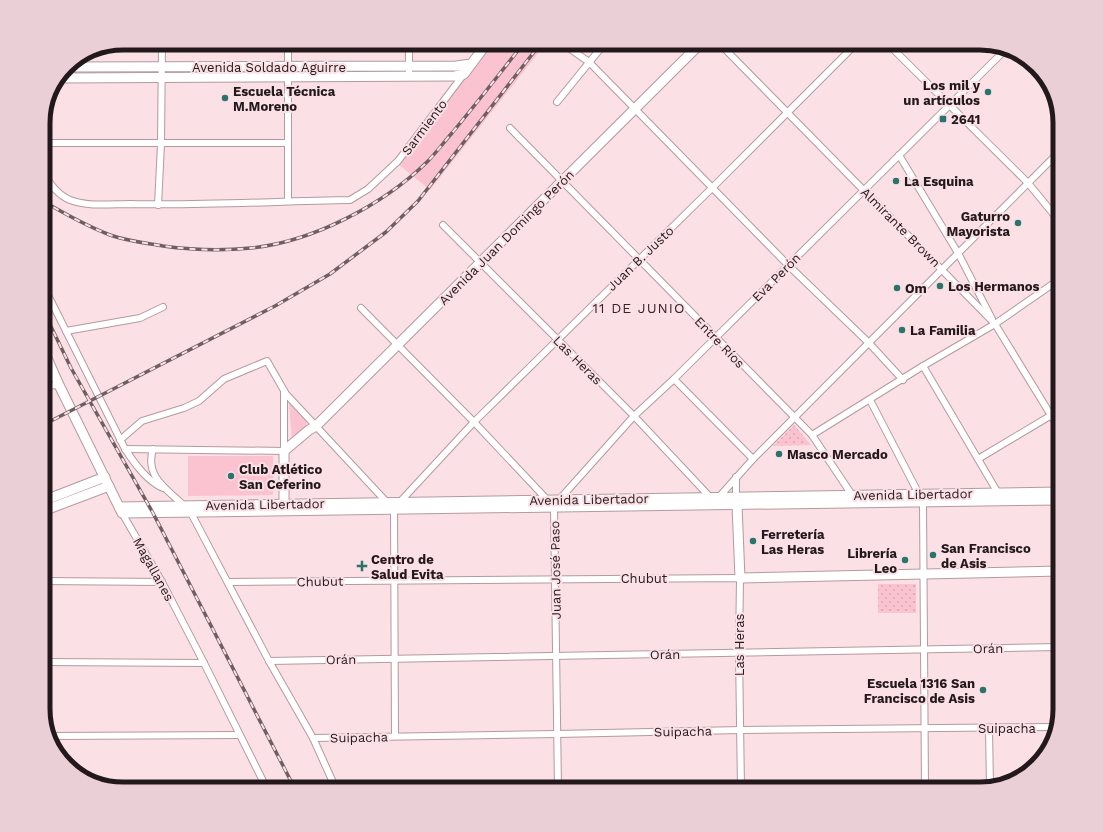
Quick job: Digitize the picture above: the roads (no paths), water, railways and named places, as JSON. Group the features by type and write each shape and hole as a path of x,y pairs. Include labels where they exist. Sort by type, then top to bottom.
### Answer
{"main road":[{"name":"Sarmiento","path":"464,74 482,50"},
{"name":"Avenida Juan Domingo Perón","path":"633,107 687,50"},
{"name":"Avenida Juan Domingo Perón","path":"284,451 312,426 633,107 694,50"},
{"name":"Avenida Soldado Aguirre","path":"76,67 456,66 471,64"},
{"name":"Avenida Soldado Aguirre","path":"66,78 409,77 455,76 464,74"},
{"name":"Magallanes","path":"50,365 59,386 121,510"},
{"path":"284,451 284,508"},
{"path":"50,498 104,477"},
{"path":"50,508 109,486"},
{"name":"Avenida Libertador","path":"394,505 921,498 998,493 1053,492"},
{"name":"Avenida Libertador","path":"121,510 284,508 547,500 556,504 714,497 736,501 852,495 921,498 1053,500"},
{"name":"Las Heras","path":"736,501 740,578"},
{"name":"Chubut","path":"740,578 1053,571"}],"street":[{"path":"158,205 161,144 162,50"},
{"path":"50,183 58,192 70,199 84,203 158,205 288,201 288,50"},
{"path":"409,50 409,77"},
{"path":"572,50 589,62 788,265 869,343 903,380"},
{"path":"557,102 599,50"},
{"name":"Almirante Brown","path":"726,50 996,324 1053,419"},
{"name":"Juan B. Justo","path":"394,505 557,339 712,188 850,50"},
{"path":"893,50 1028,183 1053,213"},
{"name":"Eva Perón","path":"556,504 634,416 716,338 1001,53"},
{"name":"Sarmiento","path":"288,201 350,200 368,189 398,161 464,74"},
{"name":"Entre Ríos","path":"510,128 812,435 852,495"},
{"path":"50,143 288,143"},
{"path":"899,155 958,253 996,324"},
{"path":"714,497 795,418 1053,158"},
{"name":"Las Heras","path":"443,225 714,497"},
{"path":"812,435 903,380 923,366 996,324 1053,284"},
{"path":"50,299 125,449 134,462 154,484 163,488 188,509 312,738 333,782"},
{"path":"66,331 140,318 163,307"},
{"path":"361,308 474,422 547,500"},
{"path":"120,440 142,421 184,408 199,401 224,379 267,361 284,392 312,426 394,505 395,736"},
{"path":"923,366 998,493"},
{"path":"674,379 753,460"},
{"path":"50,386 59,386"},
{"path":"125,449 284,451 284,392"},
{"path":"870,400 921,498 925,782"},
{"path":"978,459 1051,416"},
{"path":"153,450 150,458 153,471 163,488"},
{"name":"Las Heras","path":"736,477 736,501"},
{"name":"Juan José Paso","path":"556,504 555,579 558,782"},
{"name":"Magallanes","path":"121,510 162,582 263,782"},
{"name":"Las Heras","path":"740,578 738,652 741,782"},
{"name":"Chubut","path":"228,582 740,578"},
{"path":"50,581 162,582"},
{"name":"Orán","path":"269,661 1053,647"},
{"path":"50,662 204,663"},
{"name":"Suipacha","path":"312,738 741,730 1051,727"},
{"path":"989,728 990,781"},
{"path":"56,736 239,735"}],"railway":[{"path":"50,205 76,220 110,235 163,246 207,250 229,250 251,248 298,238 345,219 368,207 390,193 409,178 437,151 518,50"},
{"path":"50,421 275,306 330,274 386,232 418,201 536,50"},
{"path":"50,324 71,368 153,513 291,782"}],"place":[{"name":"Los mil y un artículos","path":"988,92"},
{"name":"Escuela Técnica M.Moreno","path":"225,98"},
{"name":"2641","path":"943,119"},
{"name":"La Esquina","path":"896,181"},
{"name":"Gaturro Mayorista","path":"1018,223"},
{"name":"Los Hermanos","path":"940,286"},
{"name":"Om","path":"897,288"},
{"name":"La Familia","path":"902,330"},
{"name":"Masco Mercado","path":"779,454"},
{"name":"Club Atlético San Ceferino","path":"231,476"},
{"name":"Ferretería Las Heras","path":"753,541"},
{"name":"San Francisco de Asis","path":"933,555"},
{"name":"Librería Leo","path":"905,560"},
{"name":"Centro de Salud Evita","path":"362,566"},
{"name":"Escuela 1316 San Francisco de Asis","path":"983,690"}],"district":[{"name":"11 DE JUNIO","path":"639,308"}]}
